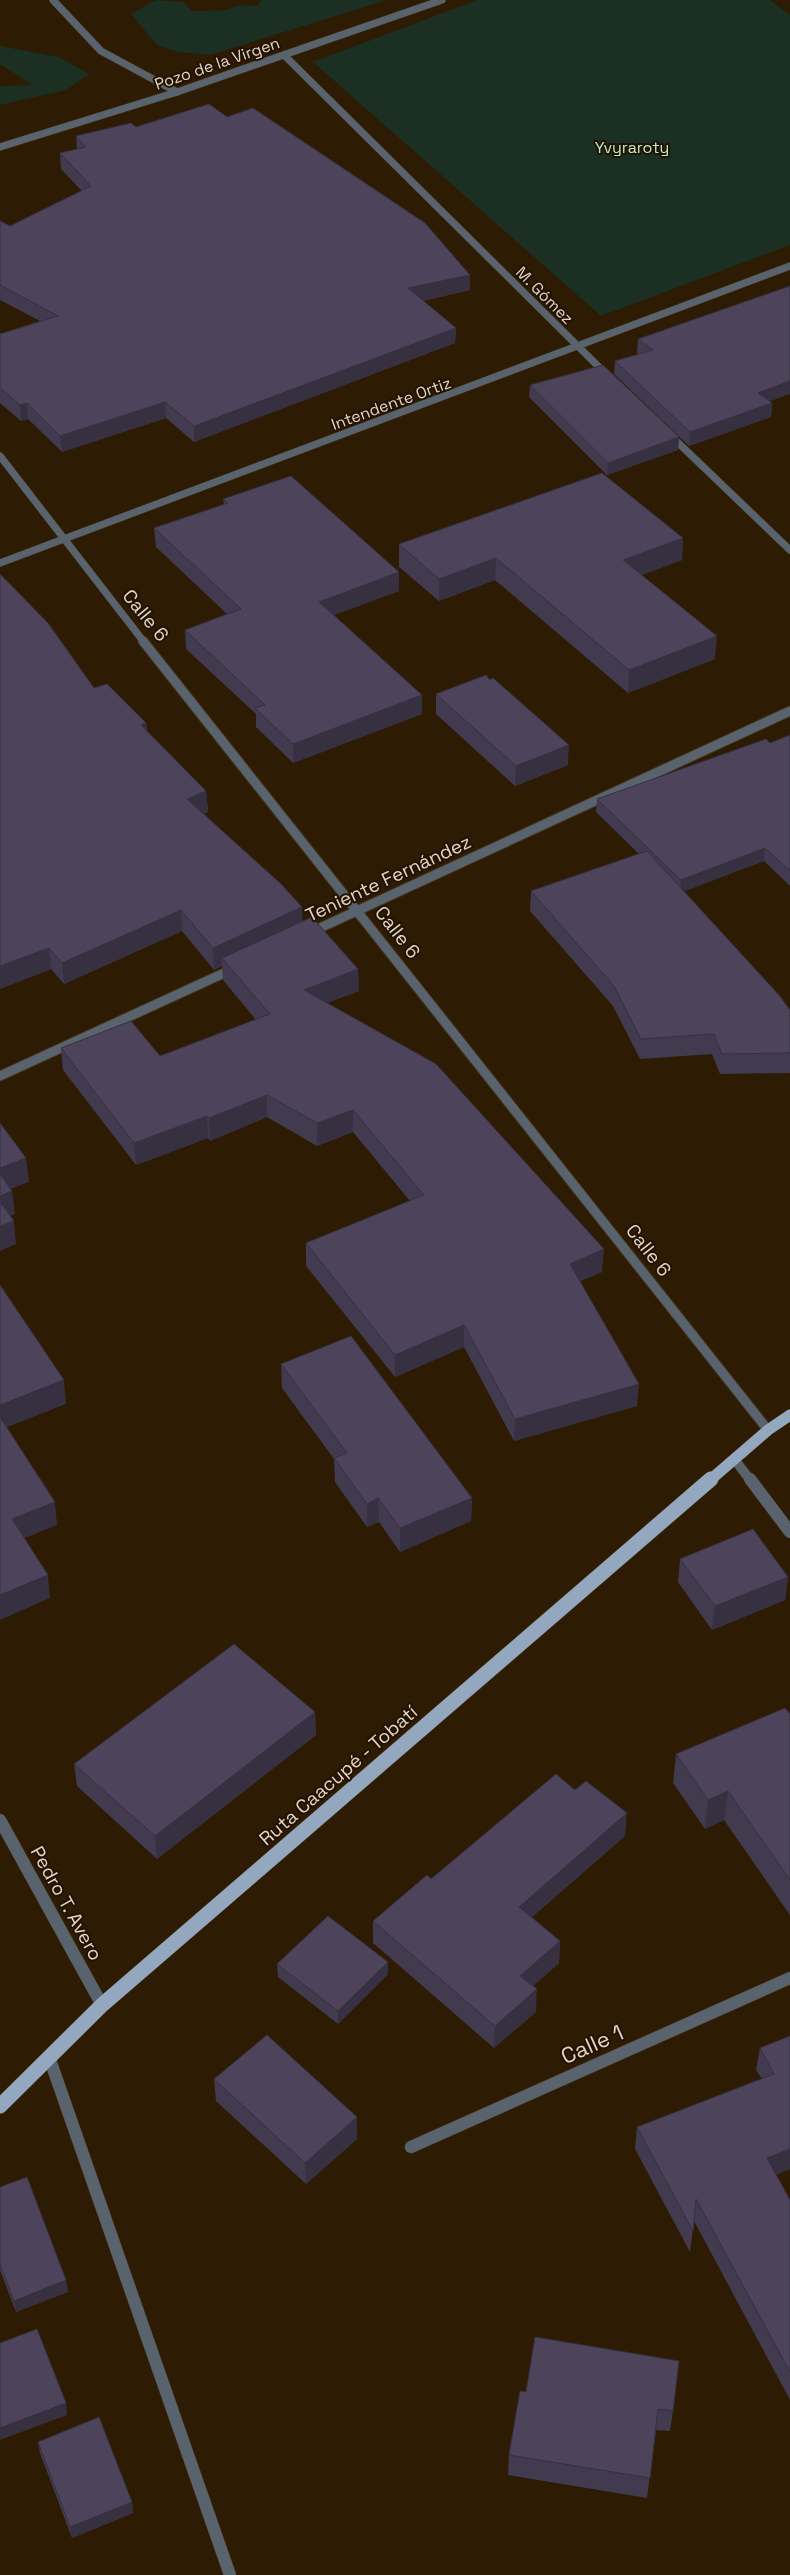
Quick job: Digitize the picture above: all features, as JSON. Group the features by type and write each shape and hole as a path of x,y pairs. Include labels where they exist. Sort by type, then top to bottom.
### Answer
{"main road":[{"name":"Ruta Caacupé - Tobatí","path":"0,2106 102,2005 768,1430 790,1415"}],"street":[{"path":"53,0 101,51 122,64 178,92"},
{"name":"Pozo de la Virgen","path":"0,147 178,92 442,0"},
{"name":"M. Gómez","path":"284,55 613,381"},
{"name":"Intendente Ortiz","path":"0,563 790,266"},
{"path":"663,428 790,550"},
{"name":"Calle 6","path":"0,456 63,540 359,910 768,1430"},
{"name":"Teniente Fernández","path":"296,939 790,712"},
{"path":"0,1076 242,964"},
{"path":"735,1460 790,1532"},
{"name":"Pedro T. Avero","path":"0,1820 102,2005"},
{"name":"Calle 1","path":"411,2147 790,1978"},
{"path":"49,2058 230,2575"}],"green space":[{"path":"156,0 183,2 192,11 225,10 241,5 258,6 261,0 387,0 210,55 178,52 157,45 131,14"},
{"name":"Yvyraroty","path":"477,0 770,0 790,15 790,245 601,316 313,62"},
{"path":"0,46 59,57 89,74 66,90 0,105 0,86 32,85 0,64"}],"building":[{"path":"209,104 227,117 253,108 425,223 470,275 408,288 456,328 194,426 165,402 60,436 27,403 20,405 0,388 0,334 58,316 0,285 0,221 10,226 91,186 60,153 86,147 76,136 131,123 136,127"},
{"path":"790,286 790,381 758,393 772,403 690,432 615,361 653,350 638,339"},
{"path":"603,365 679,437 608,463 530,385"},
{"path":"602,473 683,538 623,560 717,636 629,670 496,558 439,579 399,544"},
{"path":"291,476 399,572 319,602 422,695 293,744 255,708 265,705 185,630 241,609 154,528 228,503 223,499"},
{"path":"0,574 48,623 94,688 107,684 146,723 141,725 206,791 187,799 281,884 302,907 213,948 181,910 62,963 49,948 0,966"},
{"path":"486,675 490,680 493,678 569,745 516,766 436,694"},
{"path":"790,735 790,871 765,848 681,880 597,799 766,739 770,743"},
{"path":"647,851 779,995 790,1010 790,1053 722,1054 714,1034 641,1039 614,986 531,891"},
{"path":"312,917 358,969 304,990 436,1064 604,1249 570,1264 639,1384 515,1419 464,1325 395,1355 306,1243 424,1195 353,1110 317,1123 267,1095 209,1118 207,1116 134,1143 61,1048 131,1021 160,1056 270,1014 222,958"},
{"path":"0,1123 26,1158 0,1168"},
{"path":"0,1174 12,1191 0,1196"},
{"path":"0,1202 14,1221 0,1226"},
{"path":"0,1285 64,1380 0,1405"},
{"path":"351,1336 472,1498 400,1528 378,1498 367,1504 334,1458 347,1453 281,1364"},
{"path":"0,1417 55,1502 12,1519 48,1575 0,1595"},
{"path":"753,1529 788,1577 715,1606 680,1559"},
{"path":"234,1644 315,1712 155,1836 74,1764"},
{"path":"785,1708 790,1714 790,1880 728,1791 708,1800 676,1754"},
{"path":"556,1774 575,1790 586,1781 627,1813 519,1907 560,1941 520,1976 537,1989 495,2026 373,1921 427,1875 431,1879"},
{"path":"328,1916 388,1962 338,2011 277,1964"},
{"path":"267,2035 357,2117 305,2163 214,2079"},
{"path":"790,2036 790,2149 767,2158 790,2200 790,2372 696,2199 693,2231 637,2127 774,2074 760,2048"},
{"path":"27,2177 66,2280 14,2301 0,2264 0,2187"},
{"path":"37,2329 66,2403 0,2428 0,2343"},
{"path":"535,2337 679,2361 673,2411 658,2409 650,2478 509,2455 520,2391 526,2392"},
{"path":"99,2417 132,2502 70,2527 38,2442"}]}
